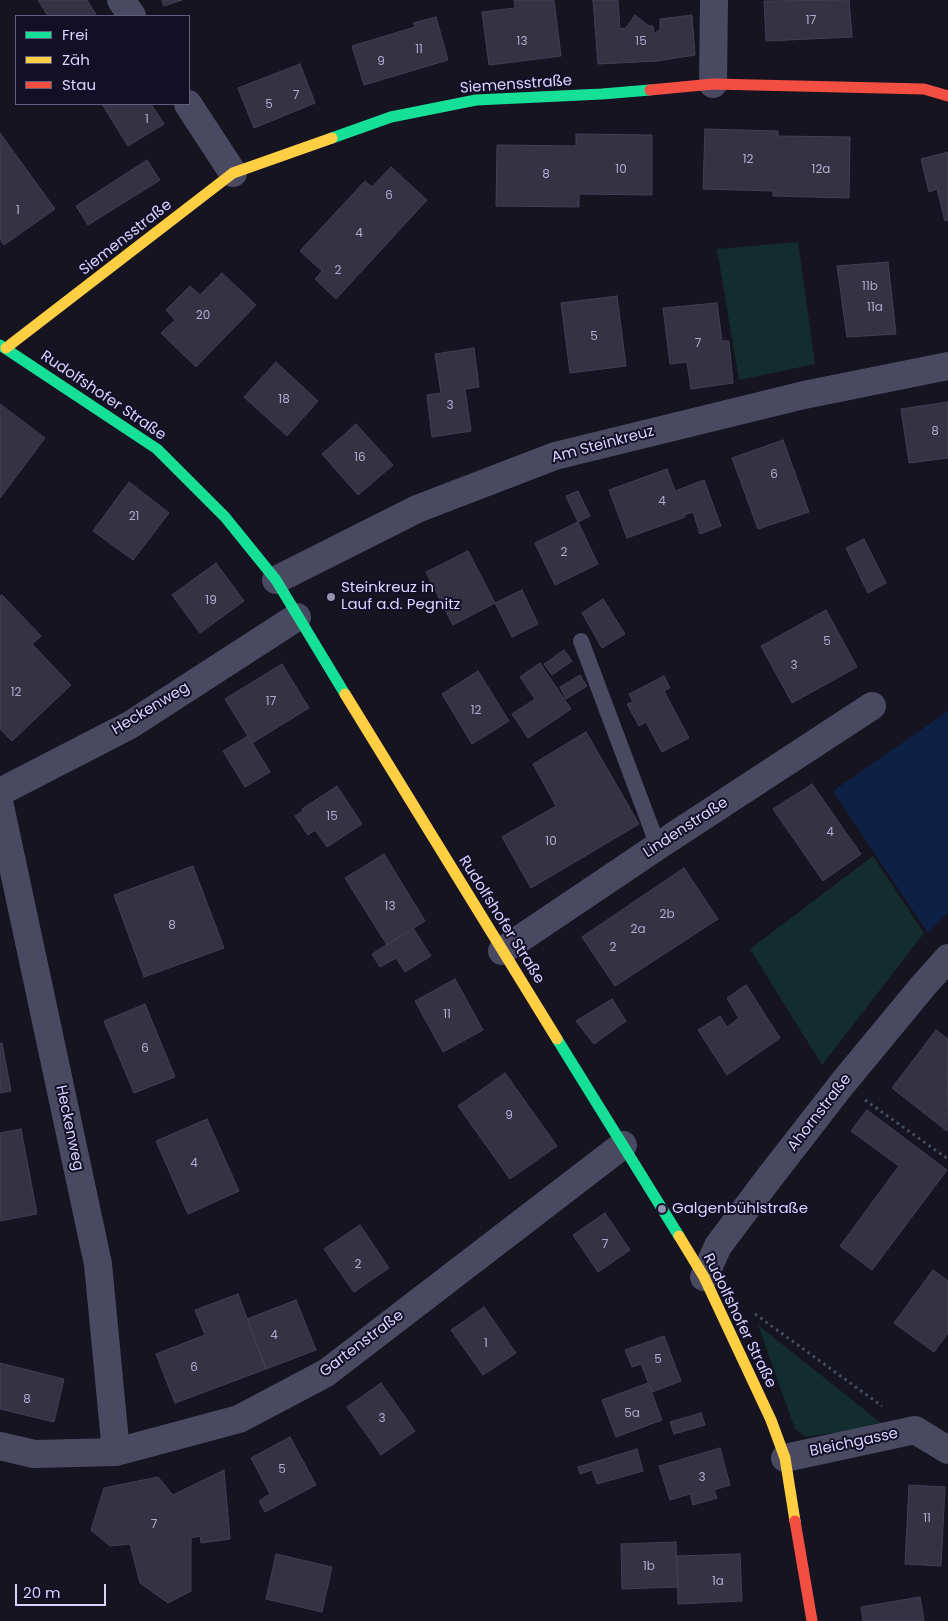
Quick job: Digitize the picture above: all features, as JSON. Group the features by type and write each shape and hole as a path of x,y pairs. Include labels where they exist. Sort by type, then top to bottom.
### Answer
{"street":[{"path":"121,0 131,15"},
{"path":"713,84 714,0"},
{"name":"Siemensstraße","path":"3,346 233,173 391,117 476,100 602,94 713,84 924,89 948,96"},
{"path":"189,105 233,173"},
{"name":"Rudolfshofer Straße","path":"3,346 157,449 225,517 276,580 502,951 704,1277 770,1420 785,1458 812,1621"},
{"name":"Am Steinkreuz","path":"276,580 417,509 555,456 804,394 948,366"},
{"name":"Heckenweg","path":"0,792 130,725 297,617"},
{"name":"Lindenstraße","path":"502,951 872,706"},
{"name":"Heckenweg","path":"0,806 98,1264 116,1452"},
{"name":"Ahornstraße","path":"704,1277 718,1246 842,1084 948,958"},
{"name":"Gartenstraße","path":"0,1446 34,1454 116,1452 239,1419 326,1373 623,1145"},
{"name":"Bleichgasse","path":"785,1458 915,1430 948,1450"}],"lane":[{"path":"581,641 658,846"}],"path":[{"path":"842,1084 948,1159"},
{"path":"751,1311 915,1430"}],"green space":[{"path":"798,242 815,364 739,380 717,249"},
{"path":"873,856 924,933 822,1065 750,949"},
{"path":"758,1325 885,1426 805,1437 795,1429"}],"water":[{"path":"948,711 948,913 928,933 833,791"}],"building":[{"path":"38,0 87,0 96,15 47,15"},
{"path":"162,0 182,0 164,6"},
{"path":"514,0 554,0 561,56 489,65 482,12 515,8"},
{"path":"593,0 618,0 620,29 626,28 635,15 649,26 653,26 654,33 660,30 660,19 692,15 695,55 657,61 598,64"},
{"path":"849,0 852,37 766,41 764,1"},
{"path":"436,17 448,60 364,85 352,46 415,27 413,23"},
{"path":"300,64 315,103 254,128 238,88"},
{"path":"103,105 152,105 164,124 128,146"},
{"path":"705,129 778,131 778,136 850,137 849,198 773,196 773,191 703,189"},
{"path":"0,133 55,209 4,245 0,239"},
{"path":"576,134 652,135 652,195 579,194 579,207 496,206 497,145 576,146"},
{"path":"948,152 948,220 945,221 937,189 929,192 921,159"},
{"path":"147,160 160,180 88,225 76,206"},
{"path":"391,167 427,200 336,299 315,279 322,271 300,251 365,181 372,187"},
{"path":"888,262 896,334 847,337 837,266"},
{"path":"222,273 256,305 196,367 161,333 175,320 166,310 190,286 200,295"},
{"path":"617,296 626,366 570,373 561,303"},
{"path":"717,303 722,341 729,341 733,383 691,389 687,362 670,364 663,308"},
{"path":"474,348 479,387 465,389 471,431 432,437 427,395 441,393 435,354"},
{"path":"276,362 318,401 287,436 244,397"},
{"path":"948,402 948,458 909,463 901,409"},
{"path":"0,404 45,438 0,498"},
{"path":"356,424 393,465 358,495 322,454"},
{"path":"783,440 809,512 758,529 732,458"},
{"path":"667,469 675,491 704,480 721,526 700,534 693,512 684,515 685,517 627,538 609,490"},
{"path":"129,482 169,513 133,560 93,531"},
{"path":"578,491 590,516 578,522 566,496"},
{"path":"578,522 598,564 555,585 535,543"},
{"path":"864,539 886,583 868,593 846,548"},
{"path":"468,551 495,603 453,625 426,572"},
{"path":"216,563 244,601 200,633 172,595"},
{"path":"522,590 538,624 512,637 495,603"},
{"path":"2,595 41,636 32,644 71,685 12,741 0,729 0,596"},
{"path":"603,599 625,634 602,648 582,613"},
{"path":"826,610 857,667 792,703 761,646"},
{"path":"564,650 572,661 552,675 544,664"},
{"path":"540,663 571,709 528,738 512,714 535,699 520,677"},
{"path":"282,664 309,708 252,743 225,699"},
{"path":"478,671 509,721 472,744 442,694"},
{"path":"580,675 587,686 566,699 560,687"},
{"path":"664,676 670,688 664,691 689,738 662,752 646,722 639,726 627,704 633,702 629,694"},
{"path":"586,732 639,824 531,888 502,837 556,806 533,764"},
{"path":"248,736 270,772 245,787 223,751"},
{"path":"812,784 861,854 823,881 773,809"},
{"path":"337,786 362,824 327,847 315,830 308,835 295,816 303,811 302,809"},
{"path":"384,854 425,921 387,945 345,878"},
{"path":"193,866 224,948 144,977 114,895"},
{"path":"684,868 718,919 615,986 582,937"},
{"path":"413,928 431,956 405,972 396,958 380,967 372,954"},
{"path":"455,979 483,1030 443,1052 415,1001"},
{"path":"746,985 780,1038 727,1075 698,1030 720,1016 727,1027 739,1018 727,998"},
{"path":"612,999 626,1021 594,1044 576,1021"},
{"path":"145,1004 175,1077 134,1093 104,1021"},
{"path":"936,1030 948,1039 947,1131 892,1088"},
{"path":"2,1043 11,1091 0,1093 0,1044"},
{"path":"505,1073 557,1146 510,1179 458,1106"},
{"path":"867,1110 947,1170 872,1270 840,1246 899,1166 851,1131"},
{"path":"207,1119 239,1191 188,1214 156,1141"},
{"path":"21,1129 37,1214 0,1221 0,1133"},
{"path":"605,1213 630,1250 598,1272 573,1235"},
{"path":"360,1225 389,1268 354,1292 324,1249"},
{"path":"933,1270 948,1281 948,1333 934,1352 894,1323"},
{"path":"238,1294 266,1369 175,1403 156,1354 205,1335 195,1310"},
{"path":"296,1300 316,1350 266,1369 247,1319"},
{"path":"484,1307 516,1353 483,1375 451,1330"},
{"path":"664,1336 681,1381 652,1392 641,1364 632,1367 625,1350"},
{"path":"0,1363 64,1379 54,1422 0,1409"},
{"path":"381,1383 415,1431 381,1455 347,1407"},
{"path":"648,1383 662,1420 616,1437 602,1400"},
{"path":"701,1413 705,1425 674,1434 670,1422"},
{"path":"290,1437 316,1485 265,1512 259,1501 270,1494 251,1458"},
{"path":"720,1448 730,1485 714,1490 717,1498 693,1505 690,1494 670,1500 659,1466"},
{"path":"637,1449 643,1471 597,1484 592,1470 580,1474 578,1467"},
{"path":"224,1470 230,1539 201,1543 200,1536 191,1538 191,1591 168,1603 140,1583 130,1544 110,1546 91,1530 104,1488 158,1477 173,1495"},
{"path":"909,1485 945,1487 941,1566 905,1564"},
{"path":"676,1542 678,1587 622,1589 621,1544"},
{"path":"276,1554 332,1567 322,1612 266,1599"},
{"path":"740,1554 742,1601 678,1604 677,1556"},
{"path":"920,1597 924,1621 863,1621 861,1607"}],"traffic: fast":[{"path":"332,138 391,117 476,100 650,90"},
{"path":"0,345 157,449 225,517 276,580 345,694"},
{"path":"557,1039 679,1236"}],"traffic: slow":[{"path":"6,348 233,173 332,138"},
{"path":"345,694 557,1039"},
{"path":"679,1236 704,1277 771,1420 785,1458 795,1521"}],"traffic: jam":[{"path":"650,90 713,84 924,89 948,96"},
{"path":"795,1521 812,1621"}],"place":[{"name":"Steinkreuz in Lauf a.d. Pegnitz","path":"331,597"},
{"name":"Galgenbühlstraße","path":"662,1209"}]}
